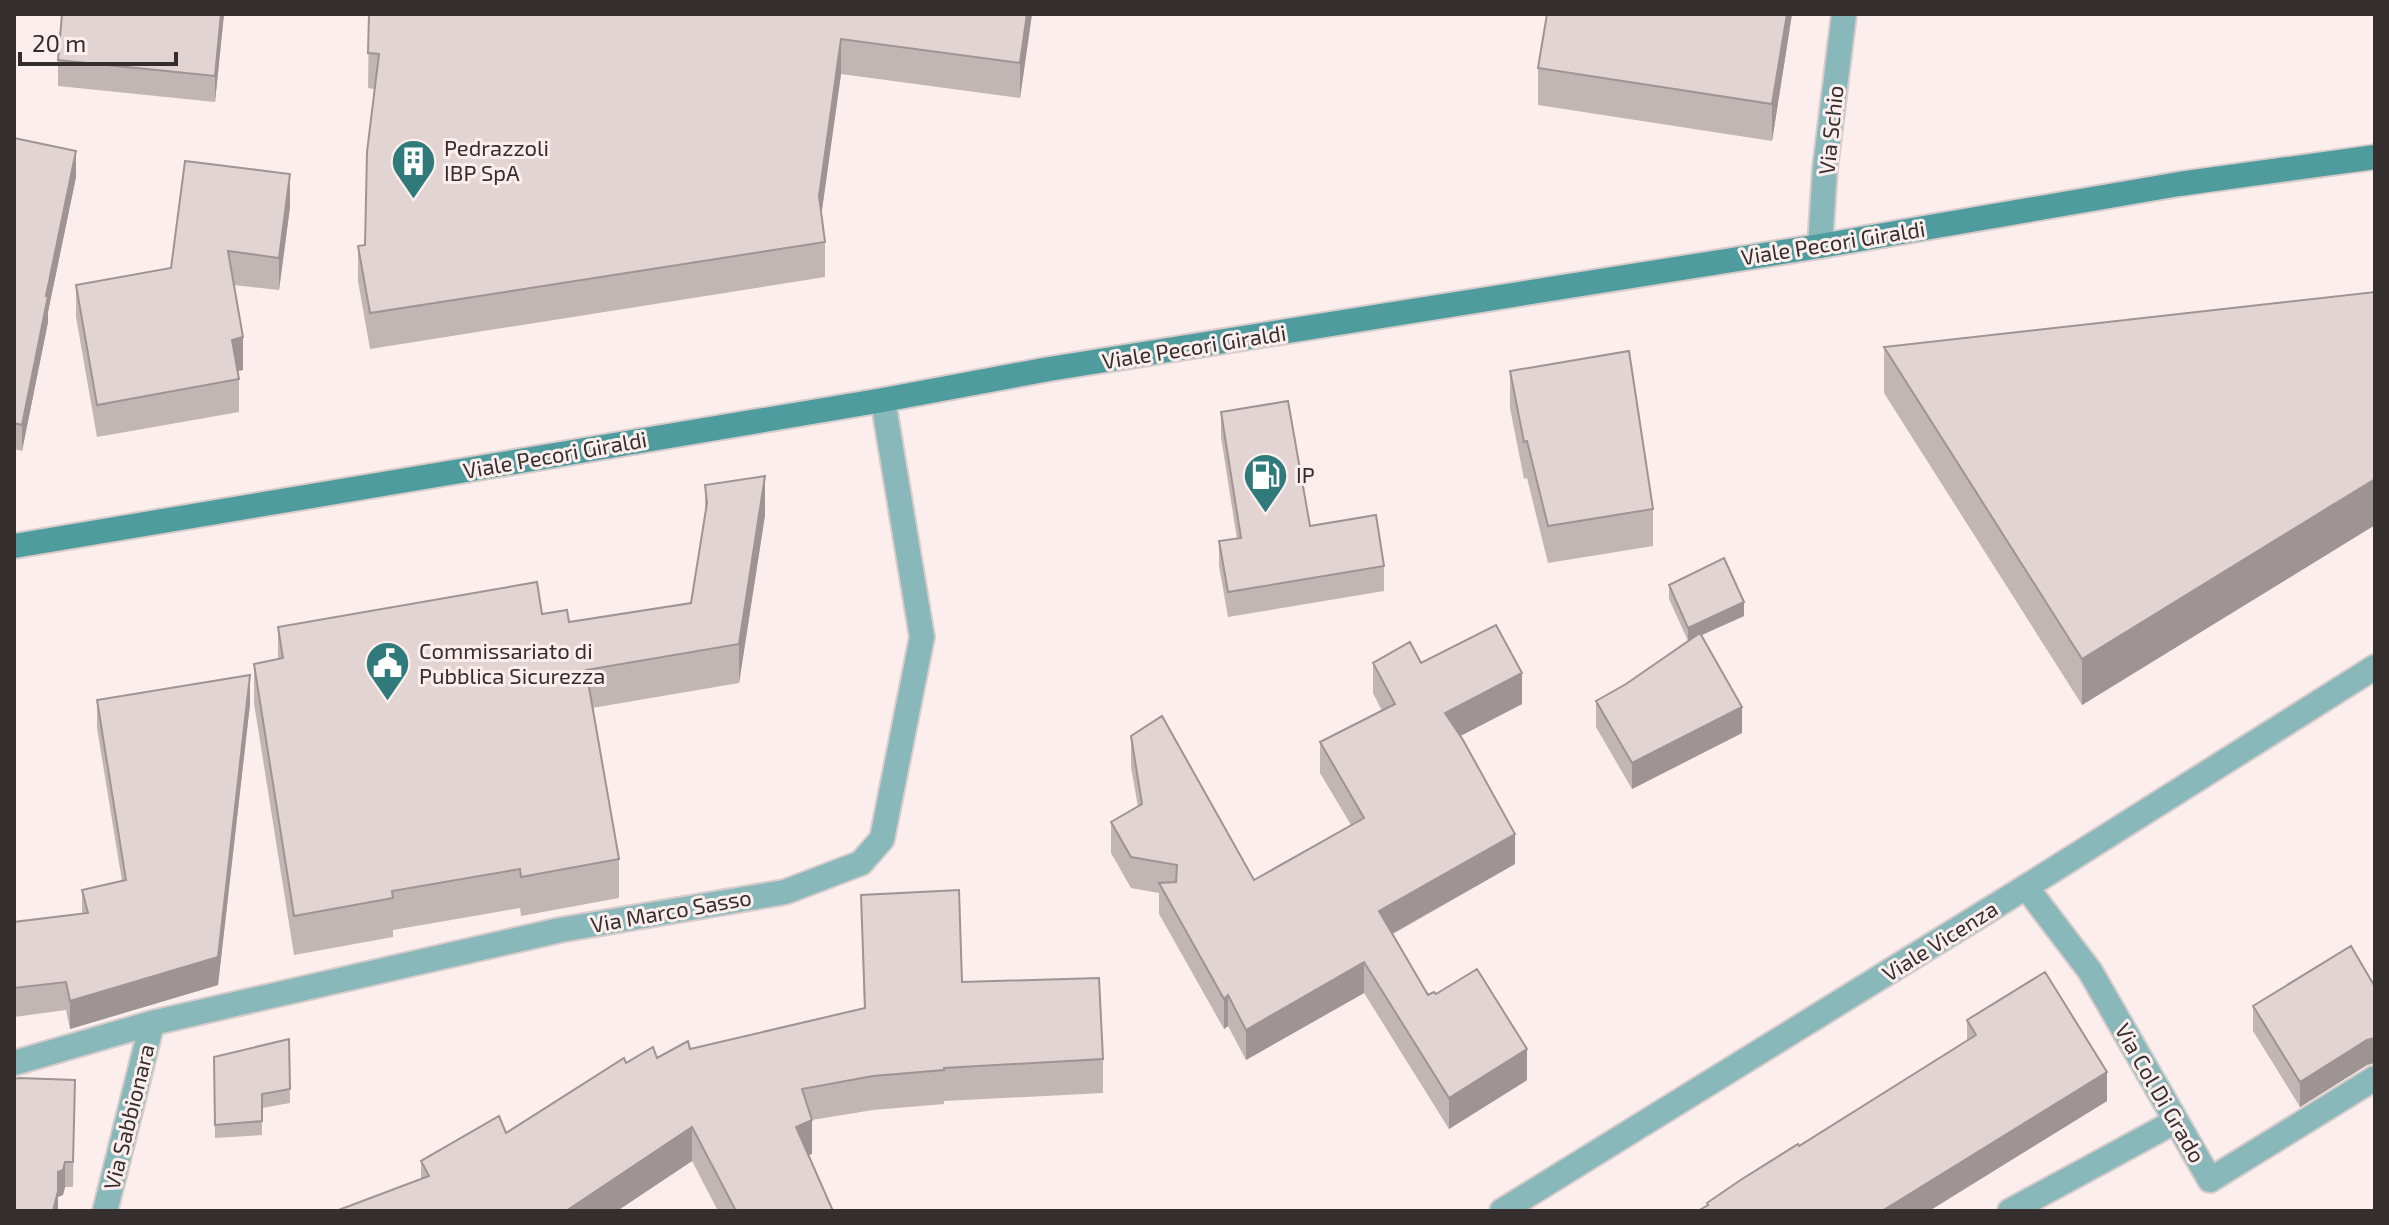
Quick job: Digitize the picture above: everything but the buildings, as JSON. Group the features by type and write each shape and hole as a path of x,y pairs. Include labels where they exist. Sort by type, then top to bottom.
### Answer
{"main road":[{"name":"Viale Pecori Giraldi","path":"14,546 883,400 1049,369 1820,246 2179,184 2375,157"}],"street":[{"name":"Via Schio","path":"1820,246 1825,168 1844,14"},
{"name":"Via Marco Sasso","path":"14,1063 152,1023 560,930 785,892 861,863 882,839 922,637 883,400"},
{"name":"Viale Vicenza","path":"1502,1211 2375,667"},
{"name":"Via Col Di Grado","path":"2026,887 2090,971 2210,1180 2375,1078"},
{"name":"Via Sabbionara","path":"105,1211 152,1023"},
{"path":"2010,1211 2176,1121"}],"place":[{"name":"Pedrazzoli IBP SpA","path":"413,200"},
{"name":"IP","path":"1265,514"},
{"name":"Commissariato di Pubblica Sicurezza","path":"388,703"}]}
